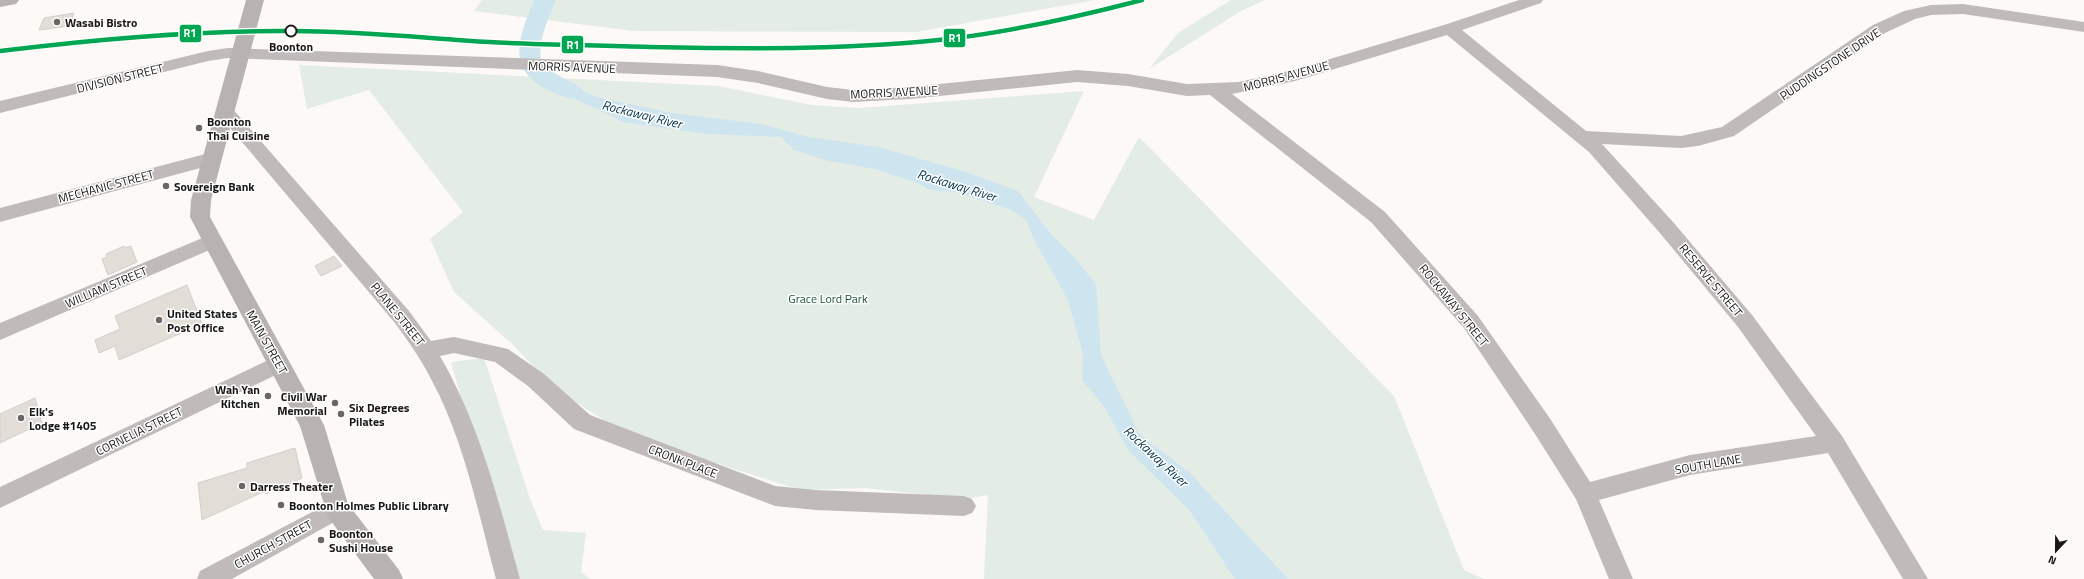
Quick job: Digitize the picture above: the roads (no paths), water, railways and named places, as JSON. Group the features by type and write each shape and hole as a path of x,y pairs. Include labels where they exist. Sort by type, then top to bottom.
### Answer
{"main road":[{"path":"0,2 10,0"},
{"name":"MAIN STREET","path":"254,0 200,209 203,226 312,425 337,509 390,579"}],"street":[{"name":"MORRIS AVENUE","path":"241,51 480,64 717,71 758,77 827,94 853,96 1077,76 1128,80 1187,90 1215,90 1255,86 1450,29 1535,0"},
{"name":"PUDDINGSTONE DRIVE","path":"1581,137 1681,142 1698,140 1728,132 1879,29 1910,15 1931,10 1963,10 2084,27"},
{"name":"RESERVE STREET","path":"1450,29 1595,148 1661,221 1745,321 1834,443 1916,579"},
{"name":"DIVISION STREET","path":"0,107 208,56 241,51"},
{"name":"ROCKAWAY STREET","path":"1215,90 1378,217 1471,322 1543,427 1585,494 1621,579"},
{"name":"PLANE STREET","path":"226,112 402,317 428,350 447,390 467,441 508,579"},
{"name":"MECHANIC STREET","path":"0,215 213,158"},
{"name":"WILLIAM STREET","path":"0,332 212,241"},
{"path":"0,323 50,311"},
{"name":"CRONK PLACE","path":"428,350 454,345 501,355 536,380 582,422 775,496 824,501 964,506"},
{"name":"CORNELIA STREET","path":"0,498 278,364"},
{"name":"SOUTH LANE","path":"1585,494 1690,465 1834,443"},
{"name":"CHURCH STREET","path":"209,579 337,509"}],"water":[{"path":"530,75 557,76 569,85 597,97 672,113 761,124 809,137 878,147 963,171 1018,191 1052,235 1077,260 1096,285 1101,355 1138,431 1149,442 1189,472 1288,579 1235,579 1190,511 1129,451 1103,405 1082,380 1083,354 1068,300 1034,240 1026,220 1011,210 959,193 927,189 920,184 875,169 825,160 794,150 781,137 707,134 622,122 604,112 554,90"}],"waterway":[{"name":"Rockaway River","path":"545,0 533,33 529,56 533,65 540,74 553,83 572,92"}],"place":[{"name":"Wasabi Bistro","path":"57,22"},
{"name":"Boonton","path":"291,31"},
{"name":"Boonton Thai Cuisine","path":"199,128"},
{"name":"Sovereign Bank","path":"166,186"},
{"name":"United States Post Office","path":"159,320"},
{"name":"Wah Yan Kitchen","path":"268,396"},
{"name":"Civil War Memorial","path":"335,403"},
{"name":"Six Degrees Pilates","path":"341,414"},
{"name":"Elk's Lodge #1405","path":"21,418"},
{"name":"Darress Theater","path":"242,486"},
{"name":"Boonton Holmes Public Library","path":"281,505"},
{"name":"Boonton Sushi House","path":"321,540"}],"park label":[{"name":"Grace Lord Park","path":"828,298"}]}
